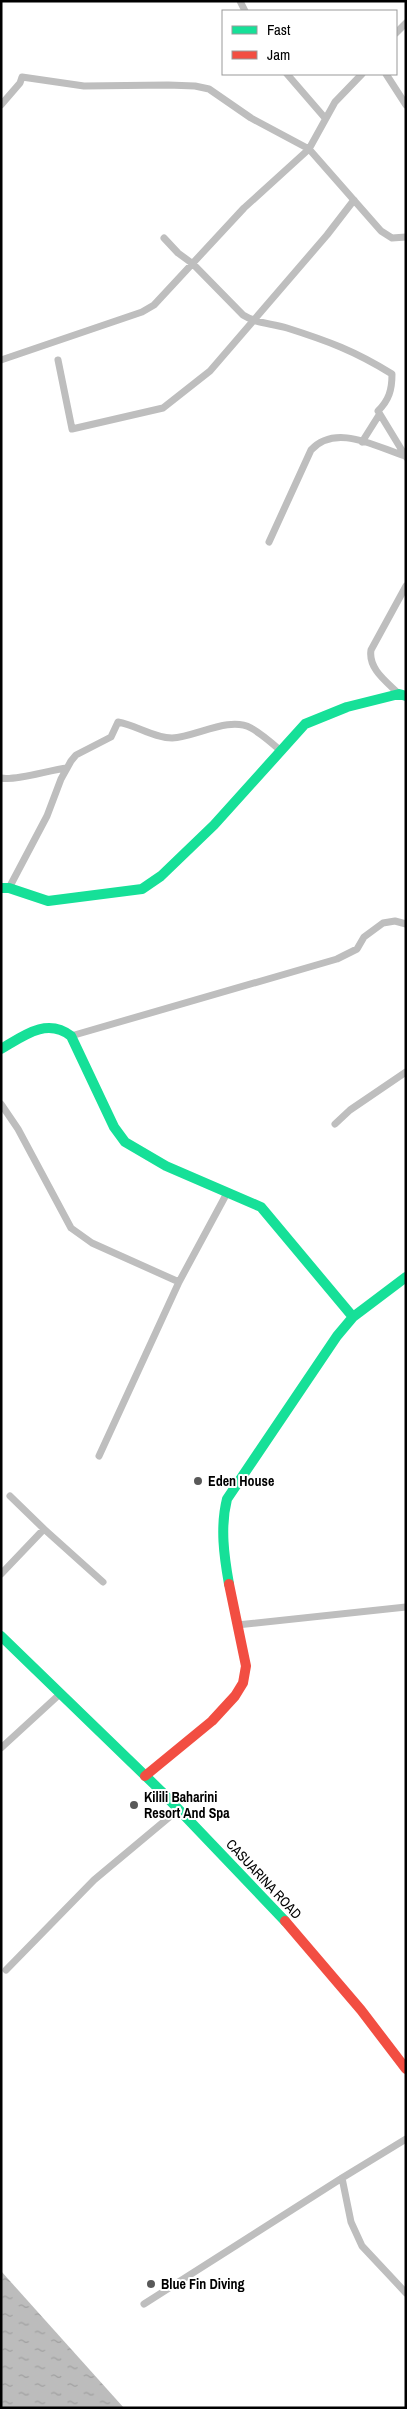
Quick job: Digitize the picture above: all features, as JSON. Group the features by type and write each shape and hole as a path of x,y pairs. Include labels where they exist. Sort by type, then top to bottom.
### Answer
{"street":[{"path":"397,32 406,23"},
{"path":"288,75 325,118"},
{"path":"1,360 148,310 162,298 244,208 309,149 335,102 361,75"},
{"path":"387,75 406,105"},
{"path":"1,105 20,83 22,77 84,86 195,86 209,89 251,118 309,149 381,231 392,238 406,237"},
{"path":"58,360 72,429 163,408 210,371 327,235 354,200"},
{"path":"164,238 178,253 193,264 243,315 252,321 283,327 326,340 361,355 392,374 392,385 387,401 378,411 379,415 362,442"},
{"path":"379,415 405,456"},
{"path":"269,542 311,450 325,438 339,437 362,442 405,456"},
{"path":"403,695 377,672 370,658 371,650 406,586"},
{"path":"281,751 250,727 238,724 170,738 118,722 110,736 76,755 67,768 47,816 5,888 48,901 115,894 142,889 162,876 214,826 281,751 297,730 325,715 403,695"},
{"path":"1,778 13,779 46,770 67,768"},
{"path":"71,1036 337,959 357,949 364,937 383,924 396,921 406,924"},
{"path":"1,1049 41,1028 53,1025 64,1029 71,1036 114,1127 125,1142 166,1166 264,1210 353,1317"},
{"path":"335,1124 350,1110 406,1072"},
{"path":"1,1104 18,1129 71,1228 92,1243 179,1282"},
{"path":"99,1456 179,1282 226,1193"},
{"path":"145,1776 203,1727 240,1688 244,1680 246,1666 222,1539 222,1510 227,1499 305,1380 353,1317 406,1277"},
{"path":"10,1496 103,1582"},
{"path":"1,1574 44,1529"},
{"path":"238,1626 406,1608"},
{"name":"CASUARINA ROAD","path":"1,1636 179,1809 314,1954 367,2016 404,2064"},
{"path":"1,1748 61,1693"},
{"path":"6,1970 72,1901 151,1831 179,1809"},
{"path":"144,2304 406,2139"},
{"path":"342,2178 350,2222 362,2246 406,2293"}],"water":[{"path":"1,2271 124,2408 1,2408"}],"traffic: fast":[{"path":"1,888 9,888 48,901 142,889 161,876 214,825 305,724 347,707 399,694 406,696"},
{"path":"1,1049 26,1034 44,1028 53,1028 71,1036 114,1127 125,1142 166,1166 261,1207 353,1317"},
{"path":"229,1584 223,1531 227,1499 337,1336 353,1317 406,1277"},
{"path":"1,1636 161,1791 285,1921"}],"traffic: jam":[{"path":"145,1776 212,1721 235,1696 243,1683 246,1666 229,1584"},
{"path":"285,1921 361,2010 406,2069"}],"place":[{"name":"Eden House","path":"198,1481"},
{"name":"Kilili Baharini Resort And Spa","path":"134,1805"},
{"name":"Blue Fin Diving","path":"151,2284"}]}
